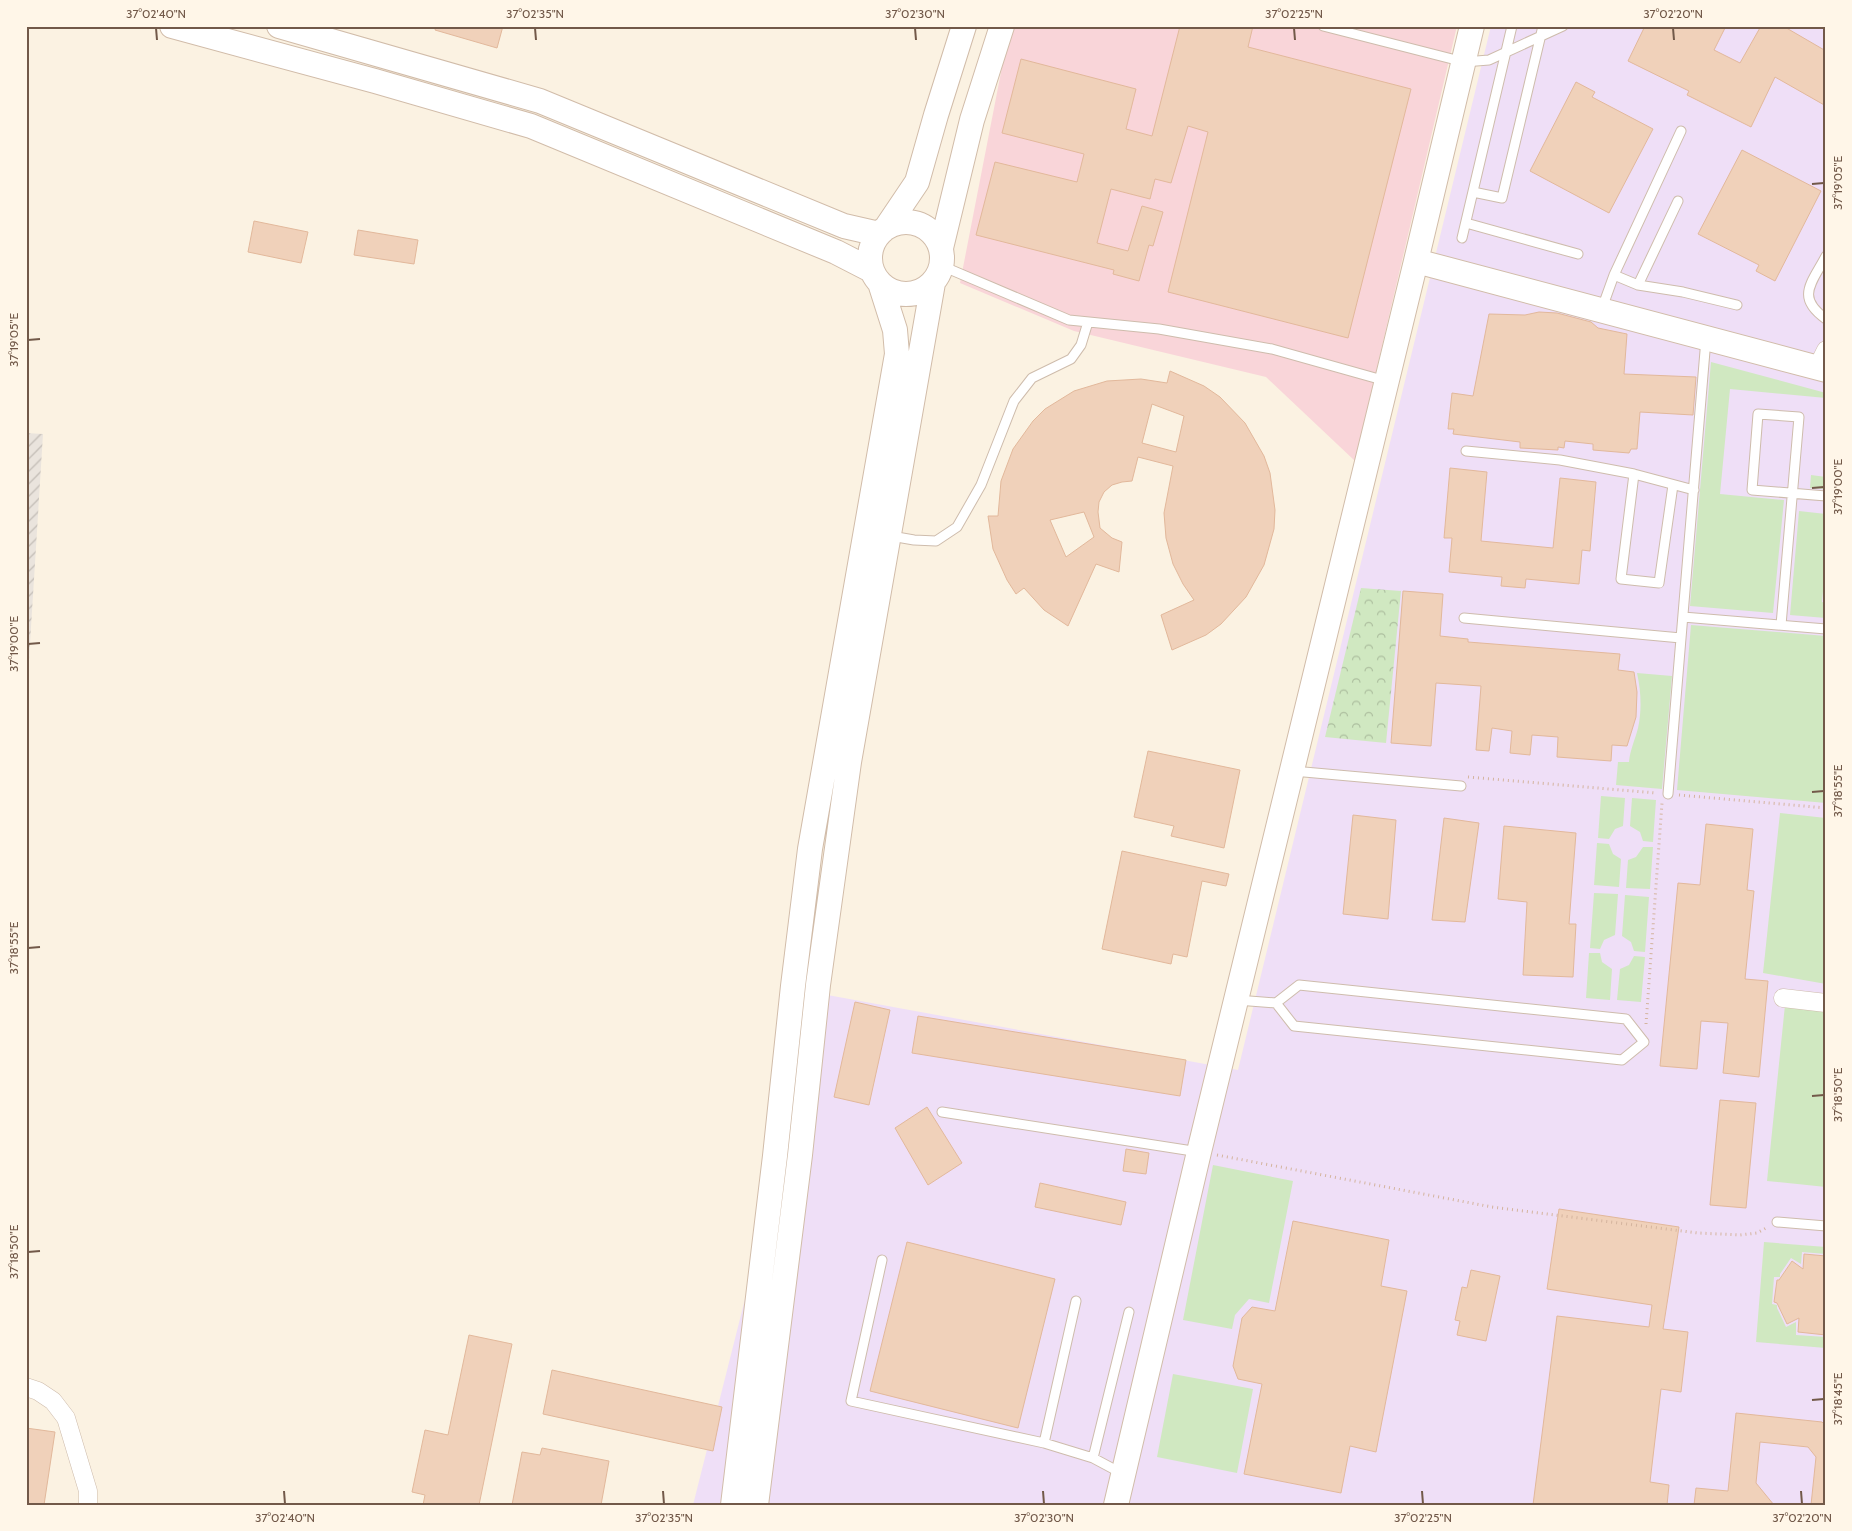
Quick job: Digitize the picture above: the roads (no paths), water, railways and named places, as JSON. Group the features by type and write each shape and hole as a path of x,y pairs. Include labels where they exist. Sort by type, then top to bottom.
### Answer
{"street":[{"path":"172,26 531,126 836,252 876,278 889,291 908,295 926,289 938,266 937,239 923,226 904,222 883,231 844,226 540,101 279,26"},
{"path":"756,1505 800,1155 821,965 849,762 897,354 895,330 876,278 870,250 917,182 964,26"},
{"path":"733,1505 810,849 877,533 972,120 1002,26"},
{"path":"1116,1505 1236,1000 1388,382 1464,62 1469,28"},
{"path":"1416,261 1706,339 1823,363"},
{"path":"1783,998 1826,1003"},
{"path":"26,1388 38,1391 53,1401 66,1418 88,1491 88,1505"}],"lane":[{"path":"1323,26 1464,62 1489,60 1563,26"},
{"path":"1462,238 1512,26"},
{"path":"1473,192 1502,198 1542,26"},
{"path":"1601,311 1614,275 1681,132"},
{"path":"1638,286 1678,201"},
{"path":"1466,223 1578,254"},
{"path":"1826,256 1807,293 1809,303 1815,311 1826,319"},
{"path":"938,266 1069,320 1158,328 1272,349 1388,382"},
{"path":"1614,275 1638,286 1683,292 1738,305"},
{"path":"877,533 914,540 936,541 956,527 981,485 1014,401 1032,378 1070,359 1081,345 1088,322"},
{"path":"1668,794 1706,339"},
{"path":"1781,626 1792,493 1799,417 1758,414 1752,490 1792,493 1826,496"},
{"path":"1466,451 1560,460 1634,474 1694,490"},
{"path":"1634,474 1621,579 1659,583 1673,485"},
{"path":"1683,617 1826,630"},
{"path":"1464,618 1681,638"},
{"path":"1292,770 1461,786"},
{"path":"1236,1000 1276,1003 1299,985 1626,1019 1644,1042 1622,1060 1294,1026 1276,1003"},
{"path":"942,1112 1200,1152"},
{"path":"1777,1222 1826,1226"},
{"path":"882,1260 851,1401 1044,1443 1093,1458 1123,1474"},
{"path":"1044,1443 1076,1301"},
{"path":"1093,1458 1129,1312"}]}
